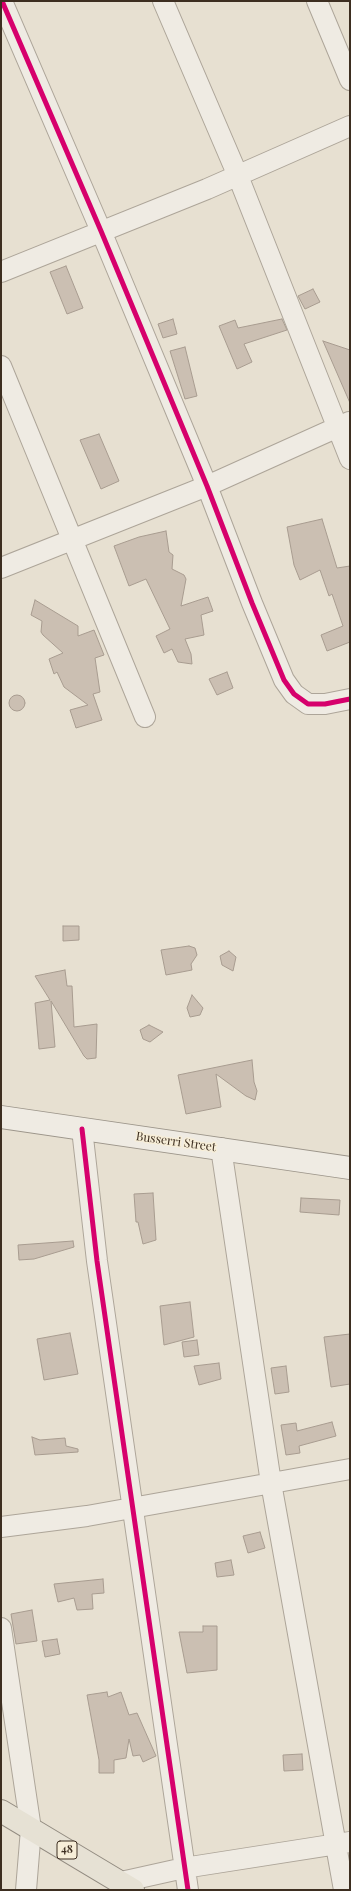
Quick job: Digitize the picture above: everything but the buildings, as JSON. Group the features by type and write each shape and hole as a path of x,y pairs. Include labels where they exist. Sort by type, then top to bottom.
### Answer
{"main road":[{"name":"Busserri Street","path":"1,1118 221,1148 350,1168"},
{"name":"48","path":"1,1811 127,1886"}],"street":[{"path":"2,1 101,231 207,486 252,604 284,680 294,694 308,704 325,704 350,699"},
{"path":"163,1 344,424 350,459"},
{"path":"317,1 350,80"},
{"path":"1,272 238,176 350,126"},
{"path":"1,366 145,718"},
{"path":"1,568 207,486 344,424"},
{"path":"82,1129 97,1261 188,1890"},
{"path":"221,1148 272,1483 343,1843 344,1890"},
{"path":"1,1527 87,1516 350,1468"},
{"path":"1,1628 31,1829 26,1890"},
{"path":"127,1886 184,1868 343,1843"}],"cycle path":[{"path":"2,1 101,231 207,486 252,603 284,680 294,694 308,704 325,704 350,699"},
{"path":"82,1129 97,1261 188,1890"}]}
